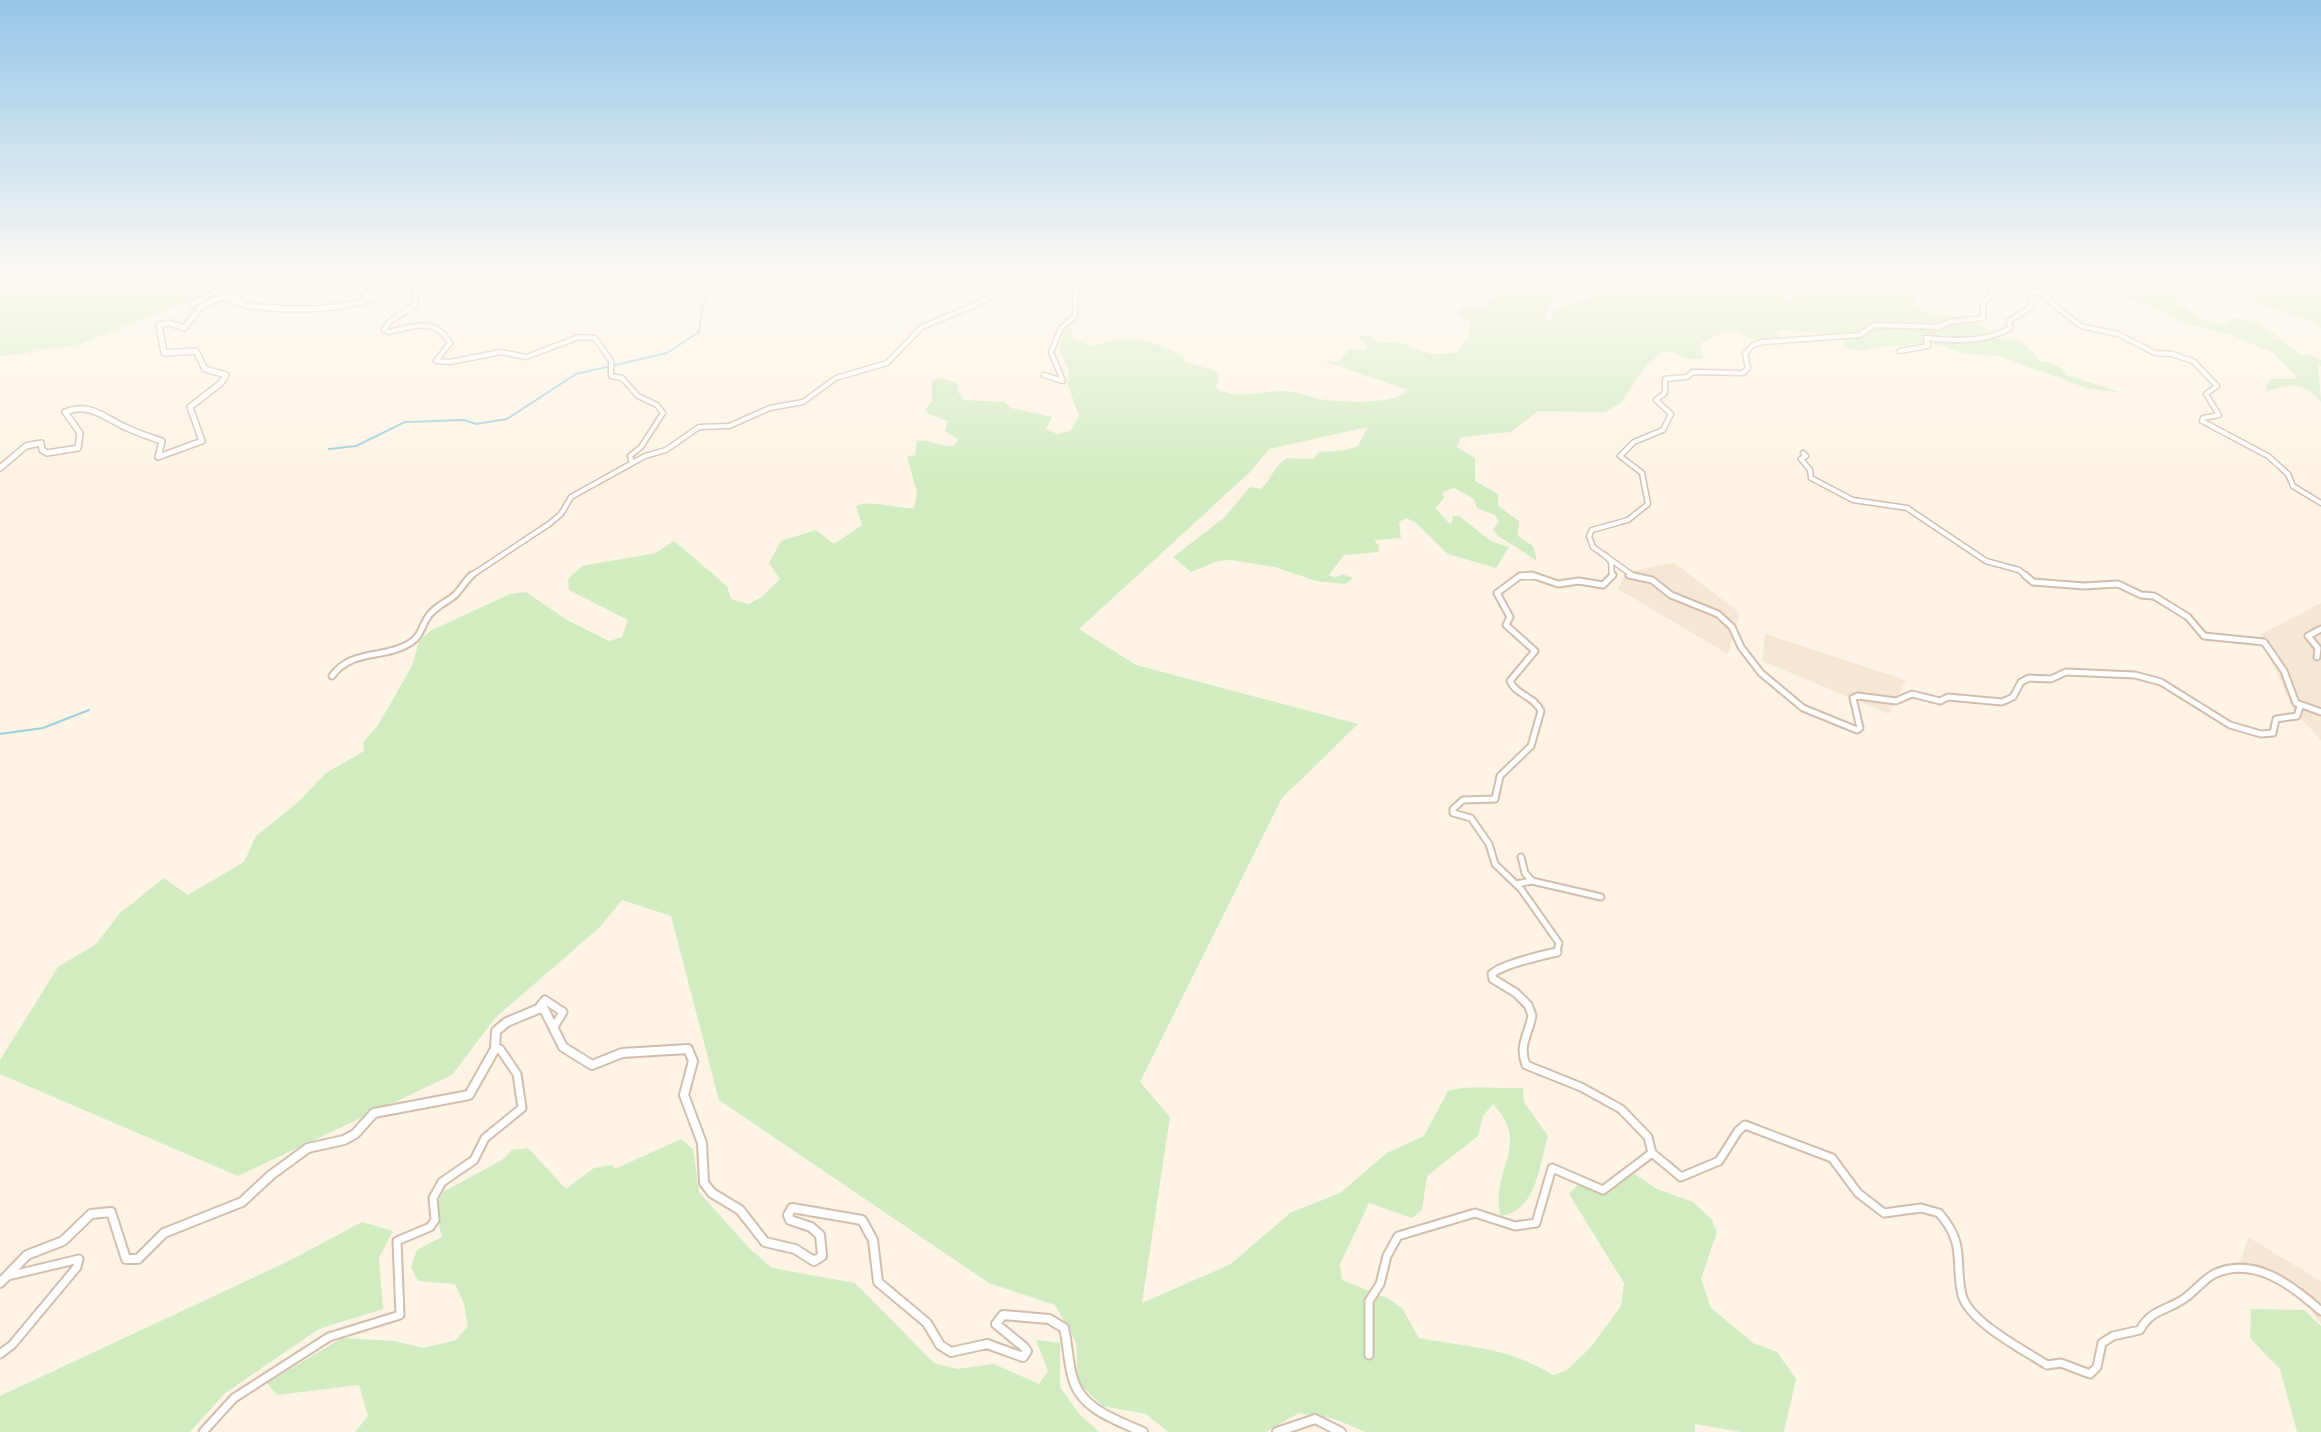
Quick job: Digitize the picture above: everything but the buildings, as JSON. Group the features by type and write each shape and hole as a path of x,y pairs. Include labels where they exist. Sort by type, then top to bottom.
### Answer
{"street":[{"path":"0,468 32,443 41,443 42,450 47,453 78,448 81,441 79,428 65,412 72,408 103,411 120,424 162,441 158,457 202,441 204,439 190,407 221,383 226,375 205,369 196,351 164,353 162,346"},
{"path":"448,346 436,361 450,362 501,352 526,357 556,346"},
{"path":"600,346 611,361 611,376 622,378 638,396 657,405 663,413 641,447 630,456 632,463"},
{"path":"332,676 340,665 374,652 395,651 413,641 422,632 429,614 458,592 466,579 520,540 549,524 561,514 571,497 632,463 666,450 699,427 723,427 770,408 803,402 836,378 887,363 901,346"},
{"path":"1044,375 1063,381 1051,352 1054,346"},
{"path":"1752,346 1745,354 1748,368 1743,373 1693,372 1687,377 1665,379 1665,393 1656,400 1671,414 1663,430 1634,442 1620,456 1642,473 1648,504 1628,520 1592,530 1589,536 1593,547 1630,576 1652,580 1671,595 1718,614 1732,627 1741,647 1761,673 1803,708 1857,730 1860,728 1853,698 1858,696 1896,701 1912,694 1940,701 1948,697 2002,702 2013,697 2021,682 2029,678 2051,679 2066,672 2151,678 2230,725 2261,734 2273,733 2276,719 2297,716 2300,707"},
{"path":"1900,351 1928,346"},
{"path":"2141,346 2155,353 2172,354 2193,361 2206,378 2217,384 2206,394 2219,415 2203,418 2202,421 2281,463 2291,475 2293,486 2321,503"},
{"path":"1803,453 1806,456 1801,459 1810,470 1811,478 1863,502 1900,504 1986,561 2019,570 2033,582 2084,586 2118,584 2141,595 2154,596 2188,617 2204,636 2264,642 2284,671 2300,707 2321,712"},
{"path":"1605,555 1611,562 1613,576 1603,585 1579,581 1558,584 1532,575 1520,576 1497,593 1510,617 1506,625 1514,635 1531,643 1535,651 1528,664 1513,673 1510,681 1513,688 1536,701 1541,711 1531,746 1500,776 1495,799 1463,800 1457,803 1453,813 1471,818 1489,844 1495,864 1516,884 1559,943 1557,952 1533,956 1508,968 1497,969 1492,974 1493,979 1524,996 1531,1007 1532,1020 1521,1057 1526,1065 1570,1082 1627,1111 1643,1125 1650,1138 1652,1153 1681,1177 1702,1172 1723,1157 1739,1129 1745,1125 1832,1158 1858,1193 1884,1213 1921,1208 1939,1213 1960,1252 1962,1297 1985,1325 2047,1365 2061,1363 2090,1374 2097,1367 2102,1343 2113,1336 2140,1330 2146,1316 2158,1307 2176,1304 2214,1273 2232,1268 2264,1272 2279,1278 2294,1286 2321,1311"},
{"path":"2317,657 2320,648 2308,636 2321,629"},
{"path":"1521,857 1525,873 1532,881"},
{"path":"1516,884 1532,881 1556,883 1571,892 1601,897"},
{"path":"0,1283 23,1258 57,1245 81,1220 103,1210 115,1216 126,1259 138,1259 164,1233 242,1202 271,1175 308,1148 355,1134 374,1113 469,1095 495,1049 494,1039 500,1027 540,1007 545,1000 563,1012 554,1027"},
{"path":"540,1007 546,1009 563,1047 592,1065 622,1053 656,1053 685,1048 691,1052 692,1065 684,1095 702,1143 702,1178 710,1191 740,1210 765,1242 795,1249 814,1261 822,1256 824,1242 809,1225 790,1220 788,1215 792,1208 862,1220 873,1235 878,1282 927,1323 940,1345 951,1352 987,1344 1023,1357 1027,1351 1023,1344 1000,1329 996,1324 998,1318 1003,1315 1049,1319 1064,1328 1074,1382 1088,1402 1097,1410 1143,1432"},
{"path":"203,1432 234,1398 329,1337 400,1315 397,1241 430,1227 435,1220 433,1198 442,1182 474,1160 485,1138 522,1108 521,1090 512,1064 503,1058 500,1049 495,1049"},
{"path":"1369,1355 1369,1301 1380,1284 1387,1256 1398,1236 1475,1213 1515,1226 1536,1223 1542,1216 1545,1185 1552,1168 1603,1190 1652,1153"},
{"path":"0,1354 77,1267 79,1259 8,1276"},
{"path":"1277,1432 1315,1419 1341,1432"}],"shaded area":[{"path":"1674,563 1740,613 1728,654 1618,589 1626,572"},
{"path":"2321,603 2321,741 2292,707 2260,635"},
{"path":"1765,634 1906,680 1889,714 1762,661"},
{"path":"2248,1237 2321,1281 2321,1324 2295,1289 2239,1268"}],"green space":[{"path":"0,346 70,346 0,357"},
{"path":"1060,346 1162,346 1183,356 1185,362 1216,371 1219,376 1216,388 1224,392 1249,394 1282,391 1325,400 1356,402 1393,398 1408,390 1322,360 1339,362 1348,350 1365,350 1367,346 1409,346 1429,354 1455,353 1461,346 1700,346 1703,359 1688,359 1670,351 1661,353 1646,366 1621,403 1605,412 1538,411 1511,432 1461,437 1457,447 1475,458 1475,481 1498,494 1498,506 1519,521 1518,536 1533,546 1537,561 1497,535 1493,529 1499,522 1495,515 1477,508 1474,499 1454,488 1442,492 1444,498 1435,508 1450,524 1452,516 1459,516 1491,541 1509,547 1496,568 1448,554 1415,522 1406,518 1399,522 1401,538 1374,540 1379,546 1378,552 1344,555 1329,575 1335,578 1342,574 1353,578 1345,584 1316,581 1275,567 1230,560 1218,561 1191,572 1173,557 1225,517 1250,487 1261,489 1287,458 1313,459 1319,452 1358,446 1368,427 1269,449 1250,472 1079,629 1136,665 1358,724 1282,798 1140,1082 1170,1117 1142,1303 1231,1264 1290,1213 1340,1193 1387,1153 1424,1136 1448,1091 1475,1087 1523,1088 1524,1102 1548,1136 1535,1185 1522,1205 1501,1216 1500,1186 1510,1146 1504,1119 1493,1104 1483,1116 1478,1136 1427,1176 1422,1210 1412,1218 1369,1203 1340,1264 1342,1280 1387,1298 1402,1308 1419,1338 1503,1353 1553,1375 1566,1371 1591,1347 1621,1306 1624,1283 1569,1194 1579,1184 1608,1184 1627,1169 1657,1189 1693,1202 1712,1220 1717,1232 1701,1279 1711,1308 1753,1343 1777,1352 1796,1379 1784,1432 1741,1432 1695,1424 1695,1432 1365,1432 1335,1419 1299,1413 1266,1432 1168,1432 1146,1414 1102,1406 1078,1382 1076,1342 1055,1305 989,1283 719,1100 671,916 622,900 599,928 495,1018 452,1075 238,1176 0,1074 0,1060 58,967 96,944 120,913 164,878 188,895 244,862 256,836 296,804 326,773 364,751 363,742 378,725 412,666 419,641 430,631 510,594 526,592 567,620 609,641 622,637 628,620 569,590 568,579 582,566 656,553 674,541 727,586 731,599 748,604 762,597 780,579 769,563 781,541 816,530 834,544 862,525 856,506 862,504 914,508 917,492 907,457 915,455 917,441 954,446 958,439 945,431 948,421 925,410 932,401 932,381 946,379 959,385 956,389 964,400 1004,402 1011,408 1052,417 1046,429 1057,434 1070,431 1079,416"},
{"path":"1844,346 1892,346 1863,351"},
{"path":"1940,346 2026,346 2040,361 2055,365 2067,375 2122,393 2086,388 2000,356 1965,354"},
{"path":"2256,346 2289,346 2300,355 2309,354 2321,360 2321,366 2318,365 2321,402 2315,395 2296,386 2266,392 2267,384 2272,379 2298,379 2274,353"},
{"path":"681,1139 693,1149 699,1192 750,1249 772,1268 855,1283 934,1363 957,1369 994,1364 1039,1384 1048,1371 1036,1340 1060,1343 1060,1387 1080,1415 1099,1432 355,1432 368,1416 359,1385 277,1395 267,1383 342,1338 394,1341 424,1348 456,1340 468,1326 464,1304 455,1284 418,1281 411,1267 417,1250 442,1237 435,1208 443,1192 502,1160 512,1150 528,1148 566,1189 594,1168 612,1165 615,1169"},
{"path":"362,1222 393,1231 379,1258 383,1309 319,1329 225,1393 190,1432 0,1432 0,1396 289,1261"},
{"path":"2251,1309 2304,1310 2321,1326 2321,1432 2297,1432 2280,1369 2250,1338"}],"waterway":[{"path":"329,449 356,446 405,422 464,420 476,424 507,419 576,374 667,353 678,346"},
{"path":"0,734 43,728 89,710"}]}
